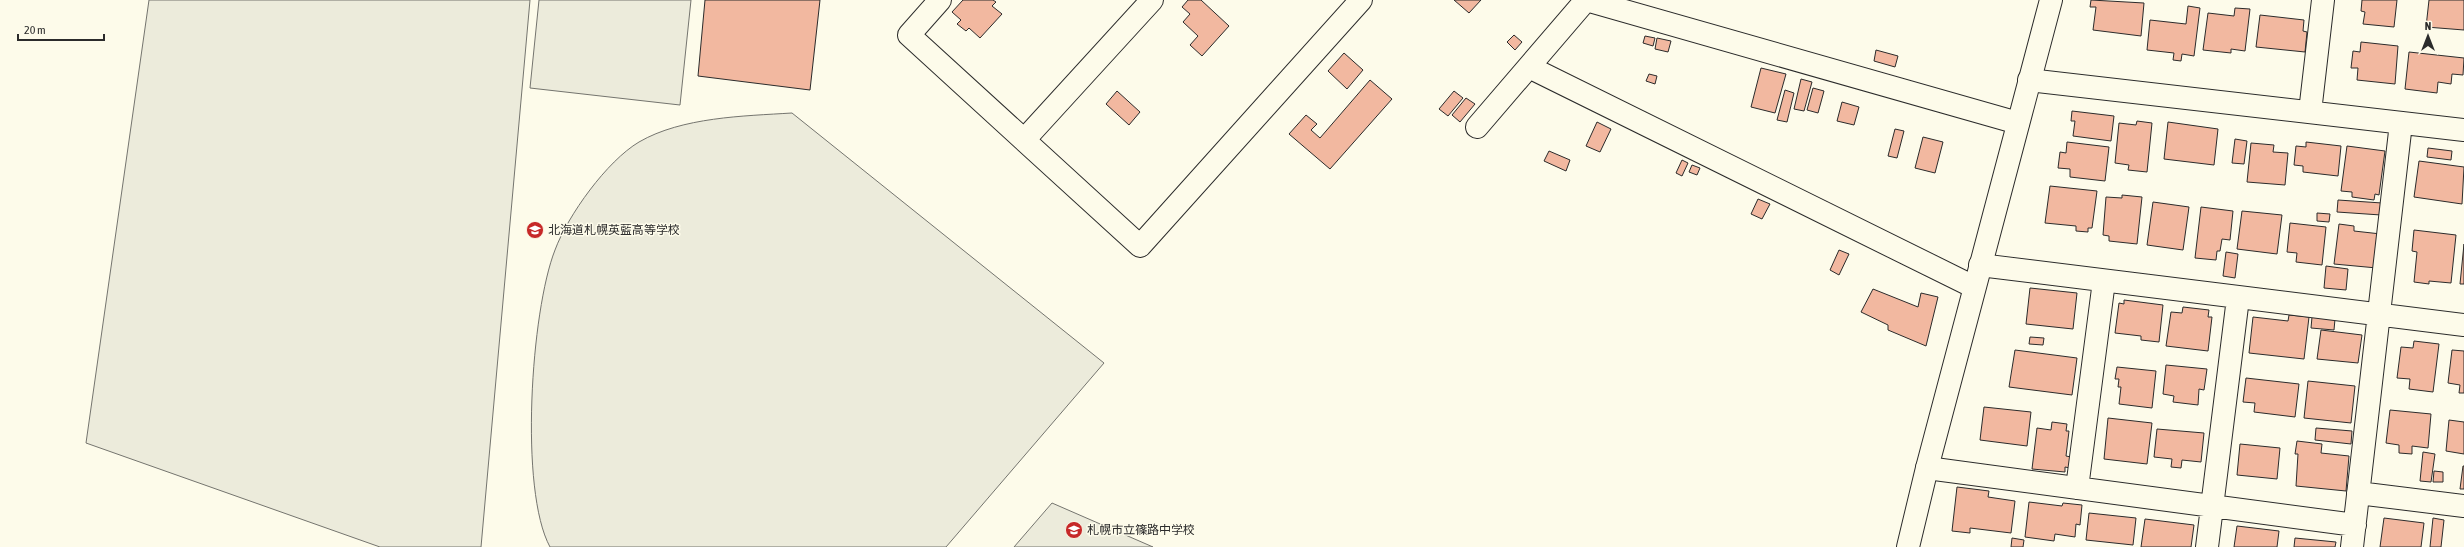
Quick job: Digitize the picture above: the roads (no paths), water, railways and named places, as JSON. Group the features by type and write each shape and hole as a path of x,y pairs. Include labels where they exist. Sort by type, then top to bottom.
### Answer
{"street":[{"path":"940,0 909,35 1140,246 1361,0"},
{"path":"1024,140 1152,0"},
{"path":"1477,127 1586,0 2018,123"},
{"path":"1908,547 1974,287 2051,0"},
{"path":"2310,112 2323,0"},
{"path":"1529,67 1974,287"},
{"path":"2029,80 2464,130"},
{"path":"2352,547 2401,123"},
{"path":"1980,265 2379,316 2464,325"},
{"path":"2077,488 2104,281"},
{"path":"2207,547 2238,298"},
{"path":"1927,468 2355,525"},
{"path":"2358,494 2464,506"}],"place":[{"name":"北海道札幌英藍高等学校","path":"535,230"},
{"name":"札幌市立篠路中学校","path":"1074,530"}]}
